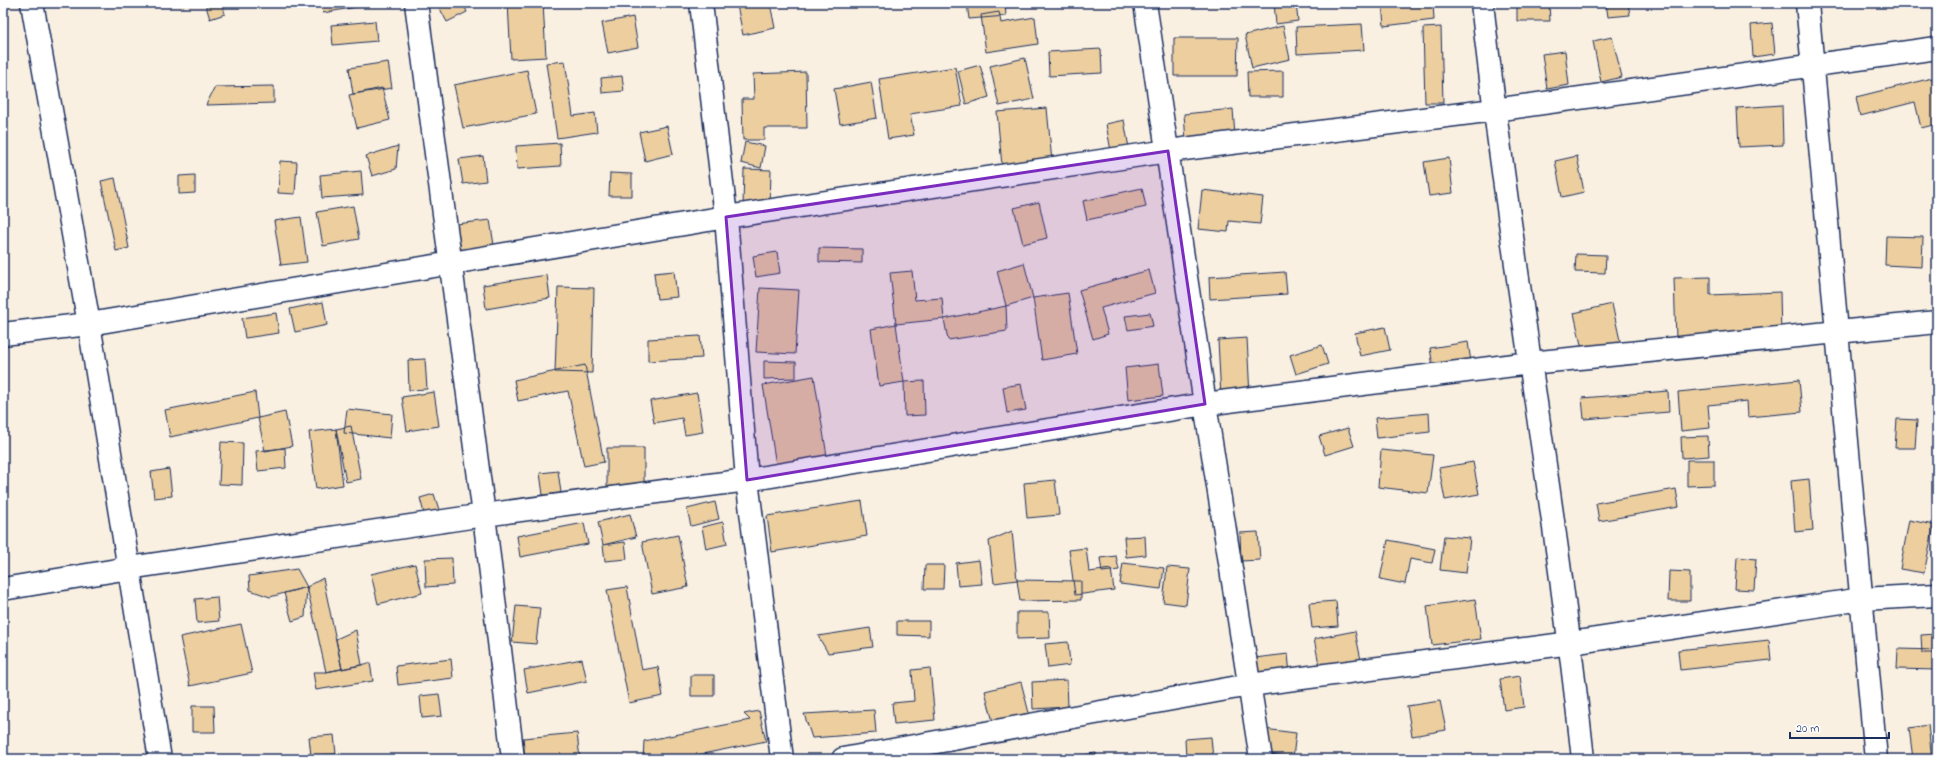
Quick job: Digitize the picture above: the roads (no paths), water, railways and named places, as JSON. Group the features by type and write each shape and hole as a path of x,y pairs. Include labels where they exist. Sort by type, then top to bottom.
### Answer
{"street":[{"path":"32,3 88,324 160,759"},
{"path":"416,3 452,263 513,759"},
{"path":"701,3 726,217 747,480 782,759"},
{"path":"1145,3 1205,404 1261,759"},
{"path":"1482,3 1494,110 1571,643 1583,759"},
{"path":"1807,3 1876,759"},
{"path":"3,334 88,324 726,217 1168,151 1494,110 1937,48"},
{"path":"3,589 129,568 484,515 747,480 1205,404 1530,363 1937,322"},
{"path":"843,759 1249,685 1571,643 1862,599 1937,595"}]}
